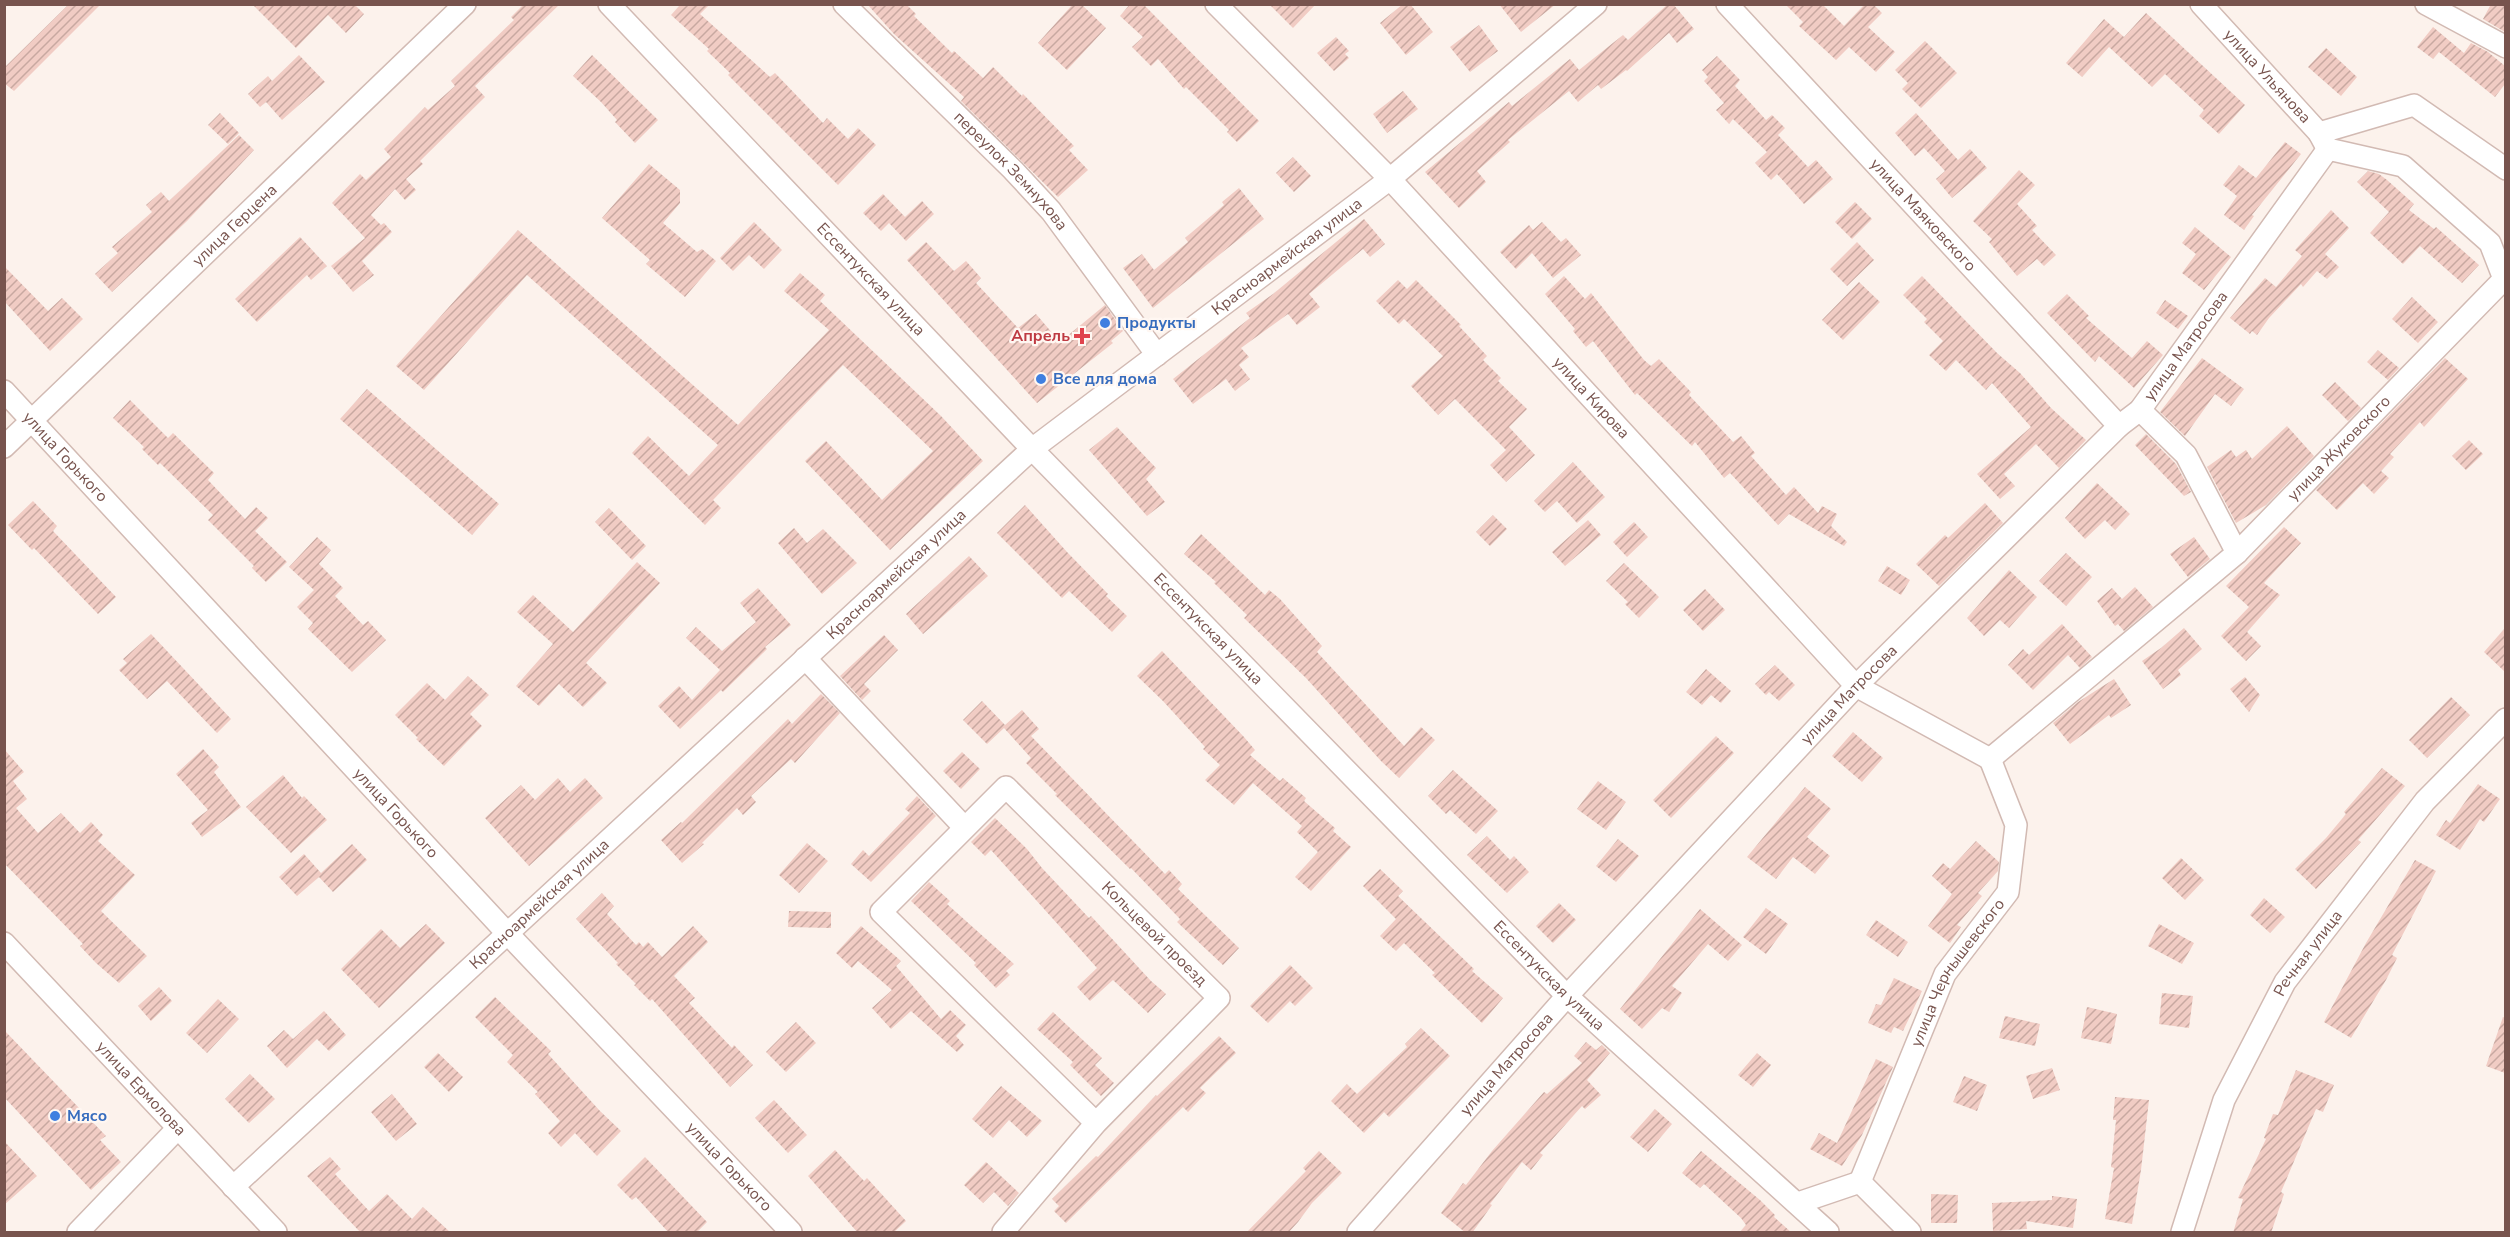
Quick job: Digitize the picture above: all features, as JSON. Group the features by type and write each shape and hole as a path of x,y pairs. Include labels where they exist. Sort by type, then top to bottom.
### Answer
{"street":[{"name":"улица Герцена","path":"4,447 465,4"},
{"name":"Ессентукская улица","path":"609,4 1032,449 1568,996 1798,1203 1828,1233"},
{"name":"переулок Земнухова","path":"844,4 1013,170 1051,211 1157,355"},
{"name":"улица Кирова","path":"1215,4 1390,179 1856,686 1990,759"},
{"name":"Красноармейская улица","path":"233,1187 1032,449 1390,179 1596,4"},
{"name":"улица Маяковского","path":"1727,4 2119,426"},
{"name":"улица Ульянова","path":"2201,4 2324,142"},
{"path":"2426,4 2505,47"},
{"path":"2324,142 2414,105 2505,169"},
{"name":"улица Матросова","path":"1358,1233 1568,996 1856,686 2119,426 2140,410 2324,142"},
{"name":"улица Жуковского","path":"1990,759 2237,553 2504,279 2490,243 2403,166 2324,142"},
{"name":"улица Горького","path":"4,391 508,934 791,1233"},
{"path":"2140,410 2186,455 2237,553"},
{"path":"805,658 964,827"},
{"name":"Речная улица","path":"2182,1233 2224,1100 2285,982 2425,801 2505,719"},
{"name":"улица Чернышевского","path":"1860,1182 1946,974 2008,892 2016,825 1990,759"},
{"name":"Кольцевой проезд","path":"1003,1233 1096,1123 1219,998 1006,787 881,912 1096,1123"},
{"name":"улица Ермолова","path":"4,943 276,1233"},
{"path":"78,1233 178,1128"},
{"path":"1798,1203 1860,1182 1910,1233"}],"building":[{"path":"69,4 101,4 14,91 4,83 4,68"},
{"path":"252,4 354,4 364,14 346,33 328,15 296,48"},
{"path":"524,4 560,4 475,86 485,97 420,161 423,164 406,179 416,190 405,200 395,189 371,215 381,225 384,223 392,232 362,261 374,275 353,292 331,266 365,238 332,203 360,174 366,180 391,157 384,149 425,107 428,110 455,86 451,81 514,20 511,17"},
{"path":"681,4 710,4 700,14 770,77 775,73 823,123 827,118 848,139 858,128 876,145 838,185 728,75 730,73 707,51 709,49 671,15"},
{"path":"867,4 906,4 916,14 914,16 952,53 954,51 983,78 993,67 1074,146 1069,150 1088,170 1058,197 961,101 964,97 894,34"},
{"path":"1073,4 1081,4 1106,28 1067,70 1038,43"},
{"path":"1130,4 1143,4 1259,121 1237,142 1227,132 1229,130 1186,87 1184,89 1158,59 1151,66 1132,47 1143,37 1120,16"},
{"path":"1269,4 1316,4 1293,28"},
{"path":"1403,4 1410,4 1433,32 1406,55 1380,23"},
{"path":"1499,4 1556,4 1521,32"},
{"path":"1668,4 1673,4 1694,29 1677,43 1669,33 1627,71 1601,89 1598,85 1578,102 1569,91 1508,140 1510,142 1477,171 1486,182 1459,208 1425,172 1509,102 1512,106 1570,59 1579,70 1623,35 1628,40"},
{"path":"1785,4 1822,4 1844,26 1865,4 1873,4 1882,13 1868,27 1895,52 1876,72 1849,47 1836,60 1799,26 1803,22"},
{"path":"2491,4 2505,4 2505,32 2483,19"},
{"path":"2146,13 2245,105 2219,134 2199,116 2204,110 2165,74 2152,87 2109,47 2082,77 2066,63 2104,19 2124,37"},
{"path":"1479,25 1498,51 1470,72 1450,47"},
{"path":"2433,27 2464,53 2471,43 2488,52 2505,66 2505,84 2495,97 2439,52 2433,59 2417,47"},
{"path":"1336,37 1349,51 1345,54 1349,58 1334,71 1317,53"},
{"path":"1925,41 1957,73 1921,108 1902,89 1908,83 1895,70"},
{"path":"2326,48 2357,77 2341,96 2308,67"},
{"path":"299,55 325,82 282,120 266,102 260,107 248,94 268,76 272,81"},
{"path":"592,55 658,120 635,143 615,122 617,120 601,102 573,76"},
{"path":"1717,56 1740,80 1735,86 1766,120 1772,115 1785,128 1778,135 1808,167 1816,160 1833,179 1804,204 1777,174 1771,180 1755,163 1767,152 1733,119 1729,124 1716,110 1724,103 1704,81 1708,77 1702,70"},
{"path":"1403,91 1418,109 1387,133 1373,114"},
{"path":"220,113 239,133 228,144 208,125"},
{"path":"1916,113 1958,160 1970,149 1987,168 1952,198 1936,179 1945,171 1924,148 1915,156 1895,133"},
{"path":"239,135 254,150 187,221 112,292 95,274 118,253 112,247 152,212 146,205 161,192 169,201"},
{"path":"2285,142 2301,154 2252,215 2254,216 2244,230 2224,215 2237,196 2223,185 2239,165 2256,178"},
{"path":"1293,157 1311,176 1294,192 1276,173"},
{"path":"649,164 680,190 680,203 663,223 697,252 702,249 716,261 685,297 646,264 650,260 602,218"},
{"path":"2019,170 2035,185 2017,204 2037,226 2032,230 2056,255 2044,266 2037,259 2017,276 1989,242 1992,239 1973,221"},
{"path":"2368,171 2379,174 2387,180 2414,204 2409,210 2434,229 2436,227 2479,265 2462,283 2420,246 2403,264 2370,233 2389,212 2357,182"},
{"path":"1239,188 1264,219 1153,308 1123,268 1142,254 1154,270 1188,242 1185,238 1224,205 1222,202"},
{"path":"883,194 905,217 922,201 934,214 906,241 889,223 881,231 863,213"},
{"path":"1855,202 1872,219 1852,239 1835,222"},
{"path":"2331,210 2349,228 2325,254 2339,267 2327,279 2317,271 2303,287 2301,284 2269,318 2257,335 2252,331 2250,334 2230,318 2265,278 2276,287 2302,256 2295,250"},
{"path":"1364,219 1385,244 1370,257 1363,249 1309,294 1320,307 1297,325 1288,314 1241,348 1249,357 1239,365 1250,379 1235,391 1226,379 1193,404 1173,379 1250,318 1246,313 1273,294"},
{"path":"754,222 782,250 764,269 749,255 733,271 720,258"},
{"path":"1542,222 1561,242 1566,238 1581,255 1553,278 1532,253 1516,269 1500,252 1529,225 1533,230"},
{"path":"2195,227 2231,257 2204,290 2182,273 2196,254 2182,243"},
{"path":"518,230 738,425 829,330 784,291 800,273 825,295 820,301 941,416 983,461 890,550 805,461 826,441 882,500 933,451 843,365 713,500 721,508 705,525 632,453 648,436 689,476 718,445 527,275 424,390 396,366"},
{"path":"300,237 327,266 311,280 307,275 257,322 235,299"},
{"path":"926,242 954,271 966,261 981,278 976,283 1018,328 1036,314 1060,342 1105,305 1123,331 1111,341 1113,343 1037,403 907,260"},
{"path":"1857,242 1874,260 1847,286 1830,269"},
{"path":"4,266 48,311 62,298 83,319 50,351 4,301"},
{"path":"1564,276 1585,299 1591,293 1644,360 1651,366 1659,359 1691,392 1689,395 1733,442 1741,436 1755,453 1751,456 1786,495 1794,487 1818,513 1822,506 1837,514 1831,526 1847,542 1844,546 1789,514 1778,525 1730,473 1724,478 1695,442 1692,446 1637,393 1635,395 1593,341 1586,347 1573,331 1575,329 1545,294"},
{"path":"1922,276 1997,353 2020,373 2051,408 2086,440 2059,468 2036,444 2004,474 2015,486 2000,499 1977,474 2031,427 1992,383 1986,390 1956,360 1946,371 1929,355 1943,341 1924,322 1927,319 1903,295"},
{"path":"1398,280 1407,289 1416,280 1461,325 1459,326 1487,356 1483,360 1501,378 1498,381 1527,409 1509,427 1535,455 1506,482 1490,465 1506,450 1455,399 1438,415 1411,386 1443,356 1404,319 1399,324 1376,301"},
{"path":"1859,282 1880,302 1843,340 1822,320"},
{"path":"2067,294 2089,316 2086,318 2132,358 2147,341 2163,355 2134,388 2099,356 2095,362 2047,313"},
{"path":"2412,297 2438,322 2418,343 2392,319"},
{"path":"2165,300 2188,316 2178,329 2156,313"},
{"path":"2378,350 2399,368 2388,380 2367,362"},
{"path":"2202,358 2244,389 2231,406 2215,394 2185,436 2160,412"},
{"path":"2445,358 2468,379 2424,427 2420,422 2390,454 2394,457 2381,471 2389,478 2374,494 2363,483 2337,510 2316,490"},
{"path":"2335,382 2361,408 2348,421 2322,395"},
{"path":"367,389 499,504 472,535 340,419"},
{"path":"130,400 168,438 173,433 214,473 208,480 245,519 256,507 268,518 255,531 287,562 266,582 252,568 254,566 208,520 213,515 160,463 158,465 142,449 144,447 113,418"},
{"path":"2287,426 2314,456 2266,505 2236,523 2207,467 2231,450 2236,457 2246,450 2252,459"},
{"path":"1117,427 1156,468 1146,479 1165,502 1147,516 1089,450"},
{"path":"2146,434 2176,464 2191,492 2184,496 2135,445"},
{"path":"2469,440 2483,454 2466,470 2452,456"},
{"path":"1573,462 1605,497 1577,523 1557,501 1545,512 1534,501"},
{"path":"2097,483 2130,514 2115,530 2105,520 2085,539 2065,518"},
{"path":"33,501 57,526 53,531 116,597 98,614 34,548 32,550 8,525"},
{"path":"1985,503 2003,523 1939,586 1916,564 1945,535 1948,538"},
{"path":"1025,505 1108,594 1106,596 1127,616 1112,632 1069,591 1062,598 997,533"},
{"path":"609,508 646,546 632,560 595,522"},
{"path":"1493,515 1507,529 1490,546 1476,532"},
{"path":"1588,520 1601,535 1565,566 1552,552"},
{"path":"1634,522 1648,537 1627,557 1613,542"},
{"path":"2284,527 2301,543 2264,583 2280,595 2247,632 2261,646 2246,661 2221,636 2249,607 2226,586"},
{"path":"794,528 807,543 823,529 857,563 822,594 778,543"},
{"path":"1201,534 1265,595 1269,590 1280,599 1322,646 1317,652 1404,746 1421,727 1435,740 1399,778 1306,678 1244,618 1247,615 1214,583 1216,582 1184,554"},
{"path":"317,537 331,550 319,564 343,588 335,596 363,625 368,621 386,640 352,672 308,629 313,623 297,607 314,590 289,567"},
{"path":"2194,537 2210,559 2188,577 2170,554"},
{"path":"2066,553 2092,577 2066,606 2039,581"},
{"path":"969,556 988,576 923,634 906,614"},
{"path":"637,562 660,583 586,663 607,683 583,707 559,684 539,706 516,686 553,644 517,612 533,595 573,632"},
{"path":"1624,563 1659,597 1639,618 1625,604 1628,602 1606,581"},
{"path":"1887,566 1910,580 1901,595 1878,581"},
{"path":"2009,570 2037,597 2009,628 2000,620 1984,636 1967,618"},
{"path":"2135,587 2153,607 2124,631 2118,624 2115,626 2097,601 2112,588 2122,599"},
{"path":"758,588 791,625 765,647 767,649 723,692 721,690 680,729 658,706 679,686 692,700 720,670 686,638 696,627 722,651 756,622 740,603"},
{"path":"1705,589 1725,610 1703,631 1683,610"},
{"path":"2062,624 2092,657 2080,668 2068,655 2033,690 2008,665 2023,649 2029,655"},
{"path":"2184,628 2202,649 2178,670 2181,675 2163,689 2142,661"},
{"path":"2505,628 2505,672 2484,652"},
{"path":"151,634 231,719 217,733 167,681 147,699 119,670 127,663 123,659"},
{"path":"884,635 898,650 864,684 871,691 862,700 840,676"},
{"path":"1162,651 1255,750 1250,755 1280,781 1283,778 1306,798 1304,801 1335,828 1333,831 1351,847 1311,891 1295,877 1318,852 1297,832 1302,826 1253,783 1234,805 1205,780 1220,765 1203,749 1205,747 1163,701 1137,676"},
{"path":"1775,665 1795,685 1779,701 1769,692 1766,695 1755,684"},
{"path":"1706,669 1731,691 1721,703 1711,695 1702,705 1686,692"},
{"path":"468,676 489,695 470,714 482,726 444,766 395,715 427,683 445,700"},
{"path":"2245,677 2260,695 2249,712 2230,689"},
{"path":"2114,679 2131,705 2111,718 2109,715 2070,744 2053,723 2078,702"},
{"path":"821,694 840,713 795,763 791,759 751,796 756,802 743,815 737,808 702,843 704,844 682,863 661,840 682,823 788,719 792,724"},
{"path":"2451,697 2470,715 2427,758 2409,740"},
{"path":"982,701 1005,725 1022,710 1039,729 1031,736 1165,874 1169,870 1182,884 1178,889 1239,948 1223,965 1177,922 1180,919 1131,868 1055,795 1057,794 1026,763 1031,758 1004,728 987,744 963,720"},
{"path":"1853,732 1883,758 1862,782 1832,756"},
{"path":"1716,736 1734,753 1671,818 1653,800"},
{"path":"4,749 24,772 13,781 27,799 16,808 38,833 61,813 80,833 91,822 103,835 98,841 135,875 101,911 147,956 119,983 96,963 80,946 83,944 4,863"},
{"path":"203,749 219,767 214,772 241,807 202,837 191,823 208,810 176,774"},
{"path":"962,752 980,769 961,789 943,771"},
{"path":"2382,768 2405,786 2358,840 2361,842 2316,889 2295,869 2326,838 2346,814 2344,812"},
{"path":"1453,770 1498,811 1476,834 1450,810 1446,814 1428,796"},
{"path":"283,775 302,798 304,796 327,820 291,853 246,807"},
{"path":"558,778 570,792 585,778 603,798 529,866 485,818 521,785 535,800"},
{"path":"1598,781 1626,802 1606,830 1577,809"},
{"path":"2478,784 2500,799 2484,822 2480,819 2460,850 2436,835 2446,820 2450,823"},
{"path":"1805,787 1831,809 1807,837 1830,856 1815,874 1793,857 1776,879 1747,857"},
{"path":"917,796 936,816 871,882 851,864 863,850 869,856 910,813 905,809"},
{"path":"995,818 1027,849 1089,918 1091,916 1151,981 1166,994 1148,1013 1113,980 1090,1001 1077,987 1097,968 991,850 985,856 971,842"},
{"path":"1487,836 1510,860 1514,856 1529,872 1507,893 1467,855"},
{"path":"1618,839 1639,856 1616,882 1596,866"},
{"path":"1976,841 1999,862 1998,871 1978,893 1982,896 1957,925 1961,927 1950,943 1928,926 1952,894 1932,876 1943,863 1950,869"},
{"path":"807,843 828,861 799,893 779,875"},
{"path":"352,844 367,860 333,892 319,877 297,896 279,877 304,854 321,873"},
{"path":"2181,858 2204,880 2185,900 2162,878"},
{"path":"2415,860 2436,871 2392,955 2397,958 2386,980 2351,1038 2324,1022 2366,943"},
{"path":"1380,869 1403,891 1398,896 1474,969 1472,971 1503,998 1482,1023 1432,975 1435,973 1404,943 1396,951 1380,936 1396,919 1363,886"},
{"path":"929,882 950,901 947,904 1014,964 1006,971 1010,975 996,988 974,965 976,963 911,901"},
{"path":"602,893 614,906 607,914 636,945 639,942 643,947 648,942 662,957 693,926 708,942 674,976 695,998 689,1003 732,1048 734,1045 753,1065 730,1087 652,999 650,1001 634,985 636,984 616,964 618,963 576,919"},
{"path":"2264,898 2285,917 2270,933 2250,915"},
{"path":"1559,903 1576,920 1553,943 1536,926"},
{"path":"1766,908 1788,924 1766,954 1743,937"},
{"path":"1700,909 1742,945 1728,961 1708,944 1672,986 1682,993 1669,1012 1662,1008 1642,1029 1620,1009"},
{"path":"789,911 831,912 831,928 788,927"},
{"path":"1876,920 1908,942 1898,957 1866,935"},
{"path":"426,924 445,943 379,1008 341,969 381,929 400,948"},
{"path":"2159,924 2194,943 2182,964 2148,946"},
{"path":"861,926 901,961 896,966 941,1019 950,1010 966,1025 956,1036 964,1045 957,1052 911,1011 891,1029 872,1008 892,990 858,961 852,968 836,953"},
{"path":"1290,965 1313,988 1295,1006 1290,1001 1268,1023 1250,1006"},
{"path":"1894,978 1922,991 1903,1031 1894,1027 1891,1033 1868,1023 1876,1004 1881,1005"},
{"path":"159,987 172,1001 151,1021 138,1006"},
{"path":"2162,993 2193,996 2189,1028 2159,1024"},
{"path":"495,997 551,1051 548,1054 621,1131 597,1156 575,1133 561,1147 548,1133 560,1121 535,1094 538,1092 507,1062 513,1055 475,1017"},
{"path":"218,999 239,1019 207,1053 186,1033"},
{"path":"2087,1007 2117,1014 2111,1044 2081,1038"},
{"path":"324,1011 346,1035 329,1051 317,1039 287,1068 267,1046 284,1030 293,1039"},
{"path":"1053,1012 1102,1058 1095,1065 1114,1083 1101,1096 1070,1065 1073,1062 1037,1029"},
{"path":"2005,1016 2040,1024 2035,1046 1999,1038"},
{"path":"2503,1017 2505,1018 2505,1073 2486,1066"},
{"path":"796,1022 816,1043 786,1072 766,1052"},
{"path":"1421,1028 1450,1056 1389,1117 1384,1112 1364,1133 1331,1101 1347,1084 1357,1094 1407,1047 1405,1044"},
{"name":"Мясо","path":"4,1030 106,1136 100,1140 121,1162 91,1190 4,1097"},
{"path":"1219,1036 1236,1053 1200,1088 1206,1093 1188,1112 1183,1107 1066,1223 1054,1211 1059,1206 1052,1199 1096,1156 1098,1157 1156,1095"},
{"path":"1586,1042 1596,1050 1602,1045 1610,1053 1587,1080 1601,1095 1585,1109 1582,1106 1540,1153 1543,1155 1531,1170 1522,1162 1490,1204 1492,1205 1472,1233 1466,1233 1441,1213 1463,1183 1466,1185 1492,1151 1544,1092 1547,1094 1582,1063 1574,1056"},
{"path":"438,1053 463,1077 449,1092 424,1067"},
{"path":"1757,1053 1771,1065 1753,1087 1738,1075"},
{"path":"1876,1059 1893,1067 1862,1135 1842,1166 1810,1149 1819,1133 1837,1143"},
{"path":"2052,1068 2060,1090 2033,1099 2026,1076"},
{"path":"2296,1070 2334,1085 2323,1112 2316,1109 2281,1192 2284,1194 2271,1233 2233,1233 2243,1199 2238,1198 2266,1139 2264,1138 2273,1114 2278,1115"},
{"path":"250,1074 275,1099 249,1123 225,1099"},
{"path":"1964,1076 1987,1085 1977,1111 1953,1102"},
{"path":"1001,1086 1042,1121 1027,1137 1009,1120 993,1138 972,1119"},
{"path":"392,1094 417,1124 396,1141 371,1112"},
{"path":"2115,1097 2149,1100 2132,1224 2105,1219 2114,1168 2111,1167 2116,1120 2113,1120"},
{"path":"774,1100 807,1135 788,1153 755,1118"},
{"path":"1655,1109 1672,1124 1648,1152 1630,1137"},
{"path":"4,1141 37,1176 4,1205"},
{"path":"835,1150 864,1181 867,1178 906,1221 893,1233 858,1233 808,1176"},
{"path":"1319,1151 1342,1173 1312,1203 1288,1233 1246,1233 1306,1171 1303,1168"},
{"path":"1701,1151 1760,1200 1792,1233 1739,1233 1746,1225 1741,1218 1704,1184 1700,1188 1682,1173"},
{"path":"330,1157 341,1169 335,1174 369,1211 387,1194 412,1219 423,1207 451,1233 361,1233 307,1176"},
{"path":"645,1157 707,1222 696,1233 669,1233 636,1197 632,1200 617,1185"},
{"path":"986,1162 1019,1193 1008,1206 994,1192 983,1203 964,1185"},
{"path":"1931,1194 1958,1195 1957,1223 1931,1223"},
{"path":"2052,1196 2077,1199 2073,1228 2026,1221 2027,1229 1993,1231 1992,1203 2052,1200"}],"place":[{"name":"Продукты","path":"1105,323"},
{"name":"Апрель","path":"1082,336"},
{"name":"Все для дома","path":"1041,379"},
{"name":"Мясо","path":"55,1116"}]}
